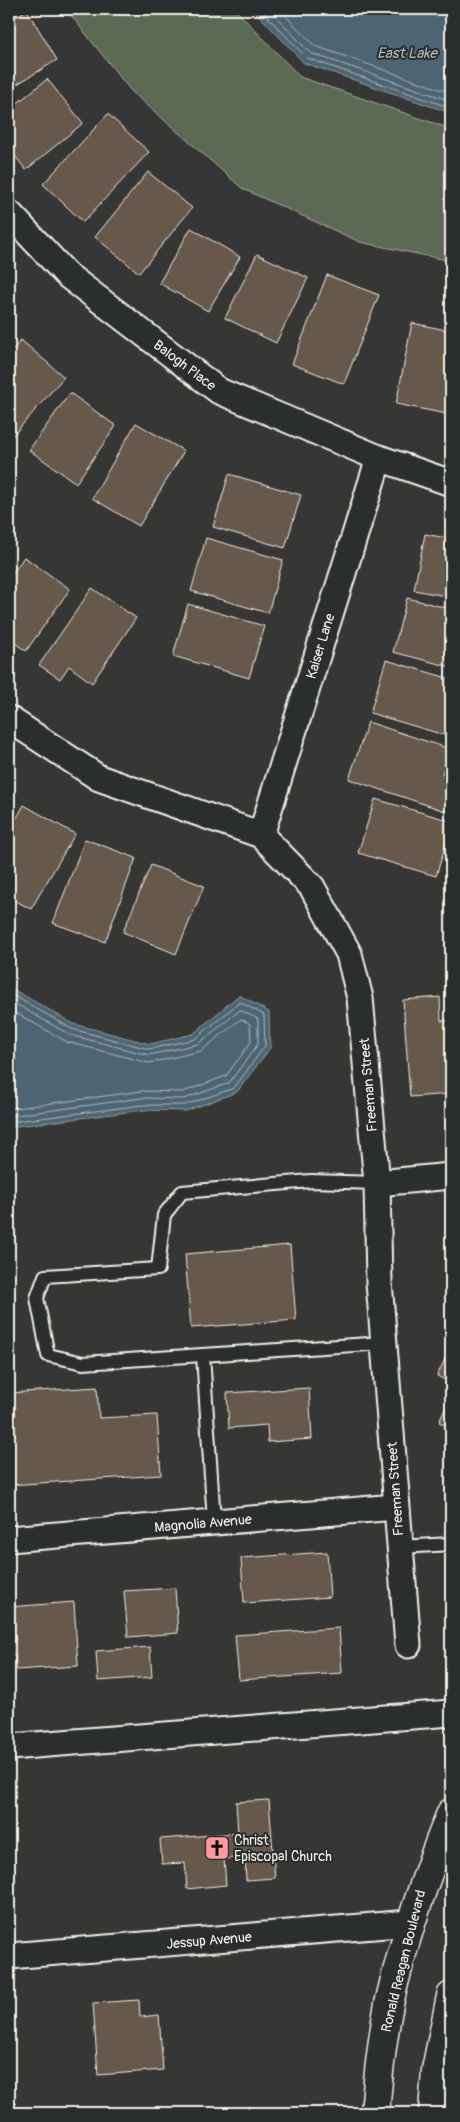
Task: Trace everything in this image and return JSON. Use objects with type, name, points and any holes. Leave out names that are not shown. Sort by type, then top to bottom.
[{"type":"main road","name":"Ronald Reagan Boulevard","points":[[375,2113],[380,2060],[389,2004],[410,1923],[451,1813]]},
{"type":"main road","points":[[432,2113],[436,2070],[451,1996]]},
{"type":"street","name":"Balogh Place","points":[[9,213],[67,275],[219,392],[379,458],[451,483]]},
{"type":"street","name":"Kaiser Lane","points":[[261,835],[379,458]]},
{"type":"street","name":"Freeman Street","points":[[9,719],[99,778],[261,835],[312,887],[348,954],[360,998],[377,1183],[379,1282],[408,1645]]},
{"type":"street","points":[[377,1183],[451,1176]]},
{"type":"street","name":"Magnolia Avenue","points":[[9,1539],[396,1508]]},
{"type":"street","points":[[9,1747],[451,1713]]},
{"type":"street","name":"Jessup Avenue","points":[[9,1956],[410,1923]]},
{"type":"lane","points":[[377,1183],[311,1181],[182,1192],[164,1215],[158,1269],[45,1276],[37,1298],[48,1354],[83,1363],[384,1343]]},
{"type":"lane","points":[[203,1355],[214,1522]]},
{"type":"lane","points":[[400,1547],[451,1544]]},
{"type":"green space","points":[[66,9],[235,9],[300,77],[451,129],[451,261],[360,242],[243,189],[131,91]]},
{"type":"water","name":"East Lake","points":[[253,9],[451,9],[451,113],[304,63]]},
{"type":"water","points":[[9,987],[74,1024],[150,1044],[193,1034],[239,995],[269,1012],[270,1048],[237,1092],[186,1111],[144,1110],[9,1127]]},
{"type":"building","points":[[27,10],[57,60],[9,89],[9,21]]},
{"type":"building","points":[[47,79],[83,123],[26,170],[9,148],[9,110]]},
{"type":"building","points":[[108,114],[149,152],[83,222],[43,184]]},
{"type":"building","points":[[148,172],[192,208],[139,273],[95,237]]},
{"type":"building","points":[[191,228],[240,257],[208,311],[159,283]]},
{"type":"building","points":[[257,254],[308,278],[276,343],[225,318]]},
{"type":"building","points":[[327,275],[379,295],[344,384],[292,364]]},
{"type":"building","points":[[412,323],[451,331],[451,392],[447,414],[396,404]]},
{"type":"building","points":[[21,340],[64,377],[9,440],[9,354]]},
{"type":"building","points":[[70,393],[116,426],[76,483],[29,450]]},
{"type":"building","points":[[136,423],[184,451],[139,526],[92,498]]},
{"type":"building","points":[[229,474],[301,495],[285,548],[213,527]]},
{"type":"building","points":[[425,534],[451,539],[451,597],[414,590]]},
{"type":"building","points":[[206,538],[283,560],[268,613],[191,591]]},
{"type":"building","points":[[24,557],[70,589],[26,651],[9,639],[9,578]]},
{"type":"building","points":[[92,588],[136,618],[92,683],[69,666],[60,679],[39,665]]},
{"type":"building","points":[[407,598],[451,609],[451,667],[393,652]]},
{"type":"building","points":[[188,604],[264,626],[249,678],[173,656]]},
{"type":"building","points":[[386,660],[451,679],[451,737],[370,713]]},
{"type":"building","points":[[368,722],[450,749],[442,774],[451,777],[451,813],[349,779]]},
{"type":"building","points":[[375,799],[451,821],[451,827],[436,876],[358,853]]},
{"type":"building","points":[[24,805],[75,834],[31,909],[12,899],[9,905],[9,832]]},
{"type":"building","points":[[85,839],[136,858],[105,942],[53,923]]},
{"type":"building","points":[[151,865],[204,886],[176,954],[123,932]]},
{"type":"building","points":[[440,997],[441,1021],[451,1020],[451,1094],[410,1097],[403,1000]]},
{"type":"building","points":[[290,1245],[296,1320],[191,1328],[185,1254]]},
{"type":"building","points":[[451,1346],[451,1383],[437,1376]]},
{"type":"building","points":[[97,1387],[99,1418],[157,1415],[161,1475],[9,1485],[9,1393]]},
{"type":"building","points":[[309,1388],[312,1439],[268,1442],[267,1425],[229,1428],[227,1393]]},
{"type":"building","points":[[451,1396],[451,1428],[439,1422]]},
{"type":"building","points":[[327,1552],[330,1597],[244,1603],[241,1558]]},
{"type":"building","points":[[175,1588],[178,1633],[128,1637],[124,1591]]},
{"type":"building","points":[[74,1602],[78,1666],[16,1670],[15,1655],[9,1655],[9,1607]]},
{"type":"building","points":[[339,1628],[342,1673],[239,1680],[235,1635]]},
{"type":"building","points":[[150,1647],[152,1677],[98,1681],[96,1651]]},
{"type":"building","name":"Christ Episcopal Church","points":[[269,1800],[275,1878],[246,1880],[245,1857],[224,1859],[226,1885],[187,1889],[185,1863],[162,1864],[160,1839],[238,1833],[236,1802]]},
{"type":"building","points":[[139,2000],[140,2017],[159,2015],[163,2070],[98,2075],[93,2003]]},
{"type":"place","name":"Christ Episcopal Church","points":[[217,1848]]}]
